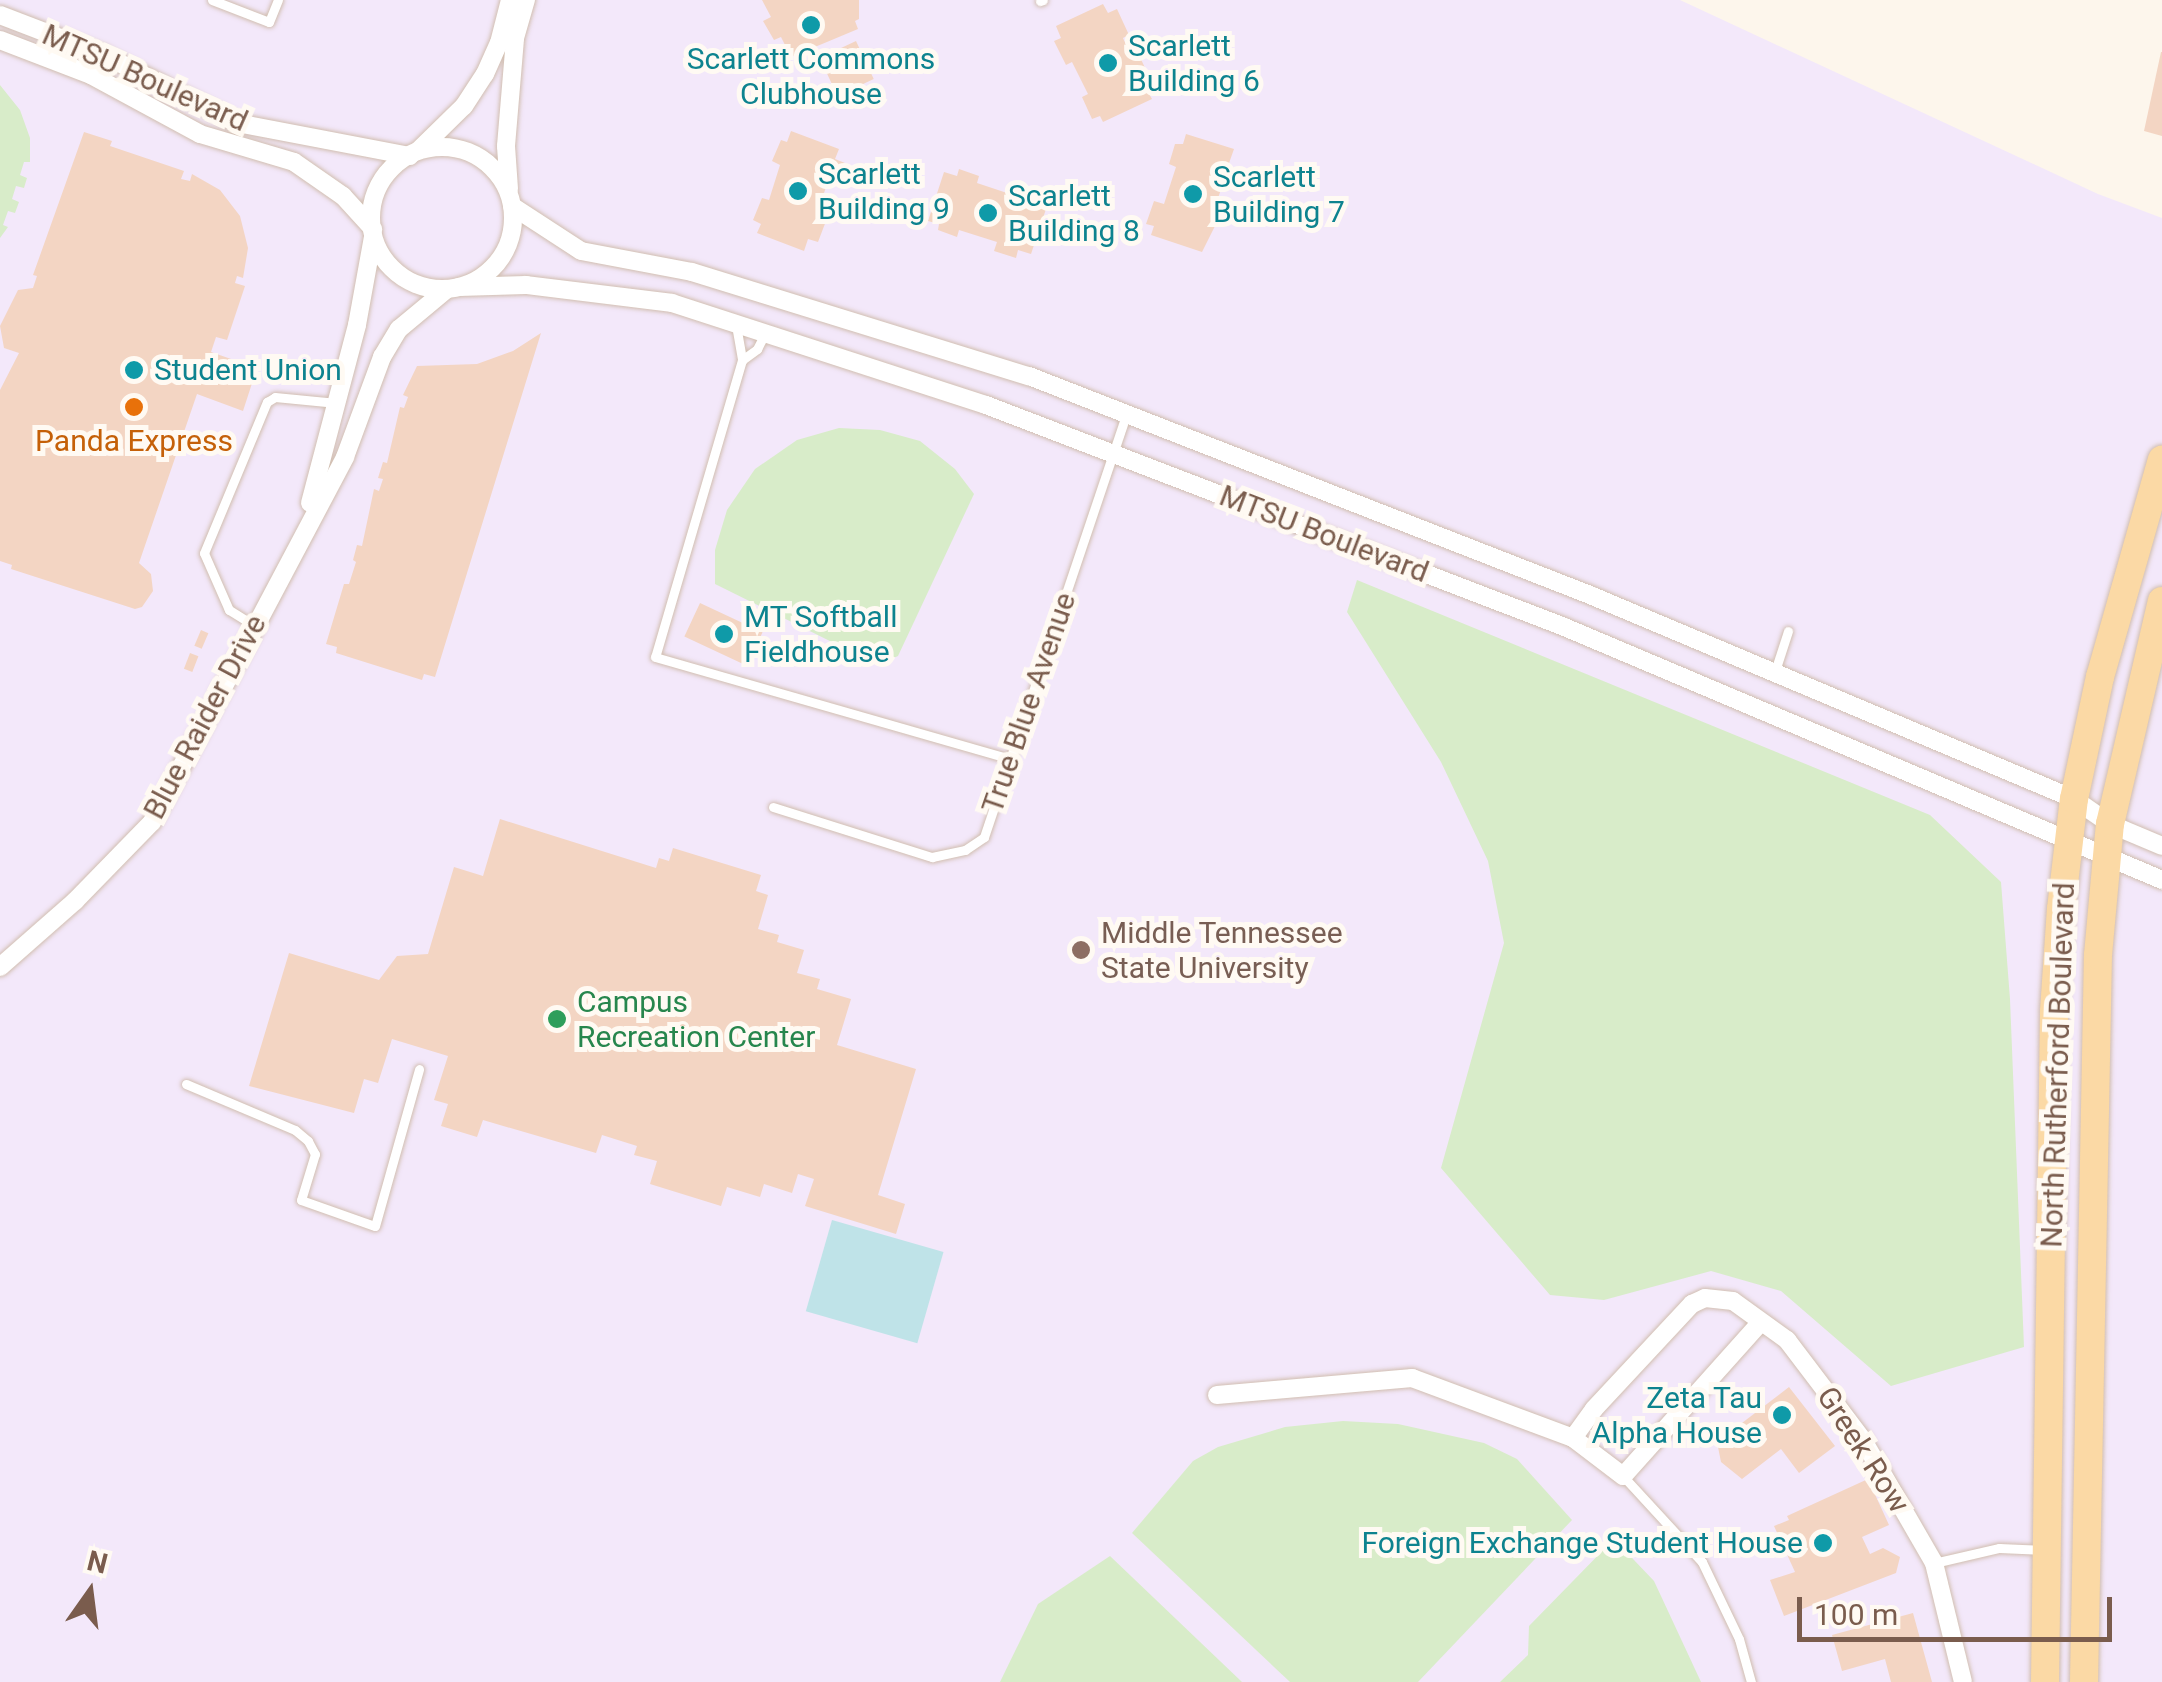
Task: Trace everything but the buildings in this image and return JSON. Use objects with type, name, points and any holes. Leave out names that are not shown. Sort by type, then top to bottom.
[{"type":"main road","name":"North Rutherford Boulevard","points":[[2046,1682],[2054,1011],[2068,842],[2100,677],[2162,460]]},
{"type":"main road","name":"North Rutherford Boulevard","points":[[2084,1682],[2093,1092],[2107,858],[2110,824],[2162,600]]},
{"type":"street","points":[[510,0],[500,44],[464,106],[385,176],[375,194],[373,233],[382,256],[408,280],[453,288],[481,278],[499,262],[510,241],[506,146],[514,38],[526,0]]},
{"type":"street","name":"MTSU Boulevard","points":[[0,15],[104,56],[237,123],[414,153]]},
{"type":"street","name":"MTSU Boulevard","points":[[0,40],[91,75],[200,134],[294,162],[342,196],[373,233]]},
{"type":"street","points":[[414,153],[441,147],[473,154],[499,175],[511,200]]},
{"type":"street","name":"MTSU Boulevard","points":[[511,200],[582,251],[692,272],[806,304],[1029,376],[1590,595],[2074,798],[2110,824],[2162,846]]},
{"type":"street","name":"Blue Raider Drive","points":[[302,533],[338,403],[373,233]]},
{"type":"street","name":"MTSU Boulevard","points":[[453,288],[526,285],[597,290],[672,303],[766,330],[1113,454],[1562,626],[2162,880]]},
{"type":"street","name":"Blue Raider Drive","points":[[0,967],[75,901],[152,822],[344,456],[394,338],[422,307],[453,288]]},
{"type":"street","points":[[1217,1395],[1412,1378],[1573,1438],[1623,1476],[1760,1323],[1720,1298],[1692,1304],[1573,1438]]},
{"type":"street","name":"Greek Row","points":[[1760,1323],[1788,1340],[1863,1440],[1934,1562],[1963,1682]]},
{"type":"lane","points":[[212,0],[270,22],[278,0]]},
{"type":"lane","points":[[737,322],[735,336],[742,360],[655,657],[1011,759]]},
{"type":"lane","points":[[742,360],[756,350],[766,330]]},
{"type":"lane","points":[[255,626],[229,610],[204,553],[267,402],[274,397],[338,403]]},
{"type":"lane","name":"True Blue Avenue","points":[[773,807],[932,858],[965,850],[984,837],[1126,415]]},
{"type":"lane","points":[[1774,674],[1788,631]]},
{"type":"lane","points":[[186,1084],[294,1130],[308,1141],[315,1154],[300,1200],[374,1226],[419,1069]]},
{"type":"lane","points":[[1623,1476],[1702,1562],[1740,1639],[1751,1682]]},
{"type":"lane","points":[[1934,1562],[1999,1548],[2047,1550]]},
{"type":"shaded area","name":"Middle Tennessee State University","points":[[0,0],[1680,0],[2098,194],[2162,218],[2162,1682],[0,1682]]},
{"type":"green space","points":[[0,85],[20,110],[30,138],[30,162],[24,162],[20,175],[27,178],[24,188],[16,186],[12,199],[19,202],[15,213],[8,211],[3,225],[8,227],[0,238]]},
{"type":"green space","points":[[839,428],[880,430],[920,441],[955,469],[974,494],[898,656],[878,665],[715,584],[715,550],[727,510],[755,469],[797,440]]},
{"type":"green space","points":[[1357,580],[1930,815],[2001,882],[2010,999],[2024,1347],[1891,1386],[1781,1291],[1711,1271],[1604,1300],[1550,1295],[1441,1168],[1504,943],[1488,861],[1441,762],[1347,612]]},
{"type":"green space","points":[[1343,1421],[1398,1424],[1484,1443],[1517,1459],[1572,1520],[1418,1682],[1290,1682],[1132,1533],[1193,1461],[1218,1447],[1285,1427]]},
{"type":"green space","points":[[1614,1539],[1654,1581],[1701,1682],[1500,1682],[1528,1655],[1529,1626]]},
{"type":"green space","points":[[1110,1556],[1242,1682],[1000,1682],[1038,1604]]},
{"type":"water","points":[[832,1220],[944,1252],[917,1343],[806,1311]]},
{"type":"place","name":"Scarlett Commons Clubhouse","points":[[811,25]]},
{"type":"place","name":"Scarlett Building 6","points":[[1108,63]]},
{"type":"place","name":"Scarlett Building 9","points":[[798,191]]},
{"type":"place","name":"Scarlett Building 7","points":[[1193,194]]},
{"type":"place","name":"Scarlett Building 8","points":[[988,213]]},
{"type":"place","name":"Student Union","points":[[134,370]]},
{"type":"place","name":"Panda Express","points":[[134,407]]},
{"type":"place","name":"MT Softball Fieldhouse","points":[[724,634]]},
{"type":"place","name":"Middle Tennessee State University","points":[[1081,950]]},
{"type":"place","name":"Campus Recreation Center","points":[[557,1019]]},
{"type":"place","name":"Zeta Tau Alpha House","points":[[1782,1415]]},
{"type":"place","name":"Foreign Exchange Student House","points":[[1823,1543]]}]
